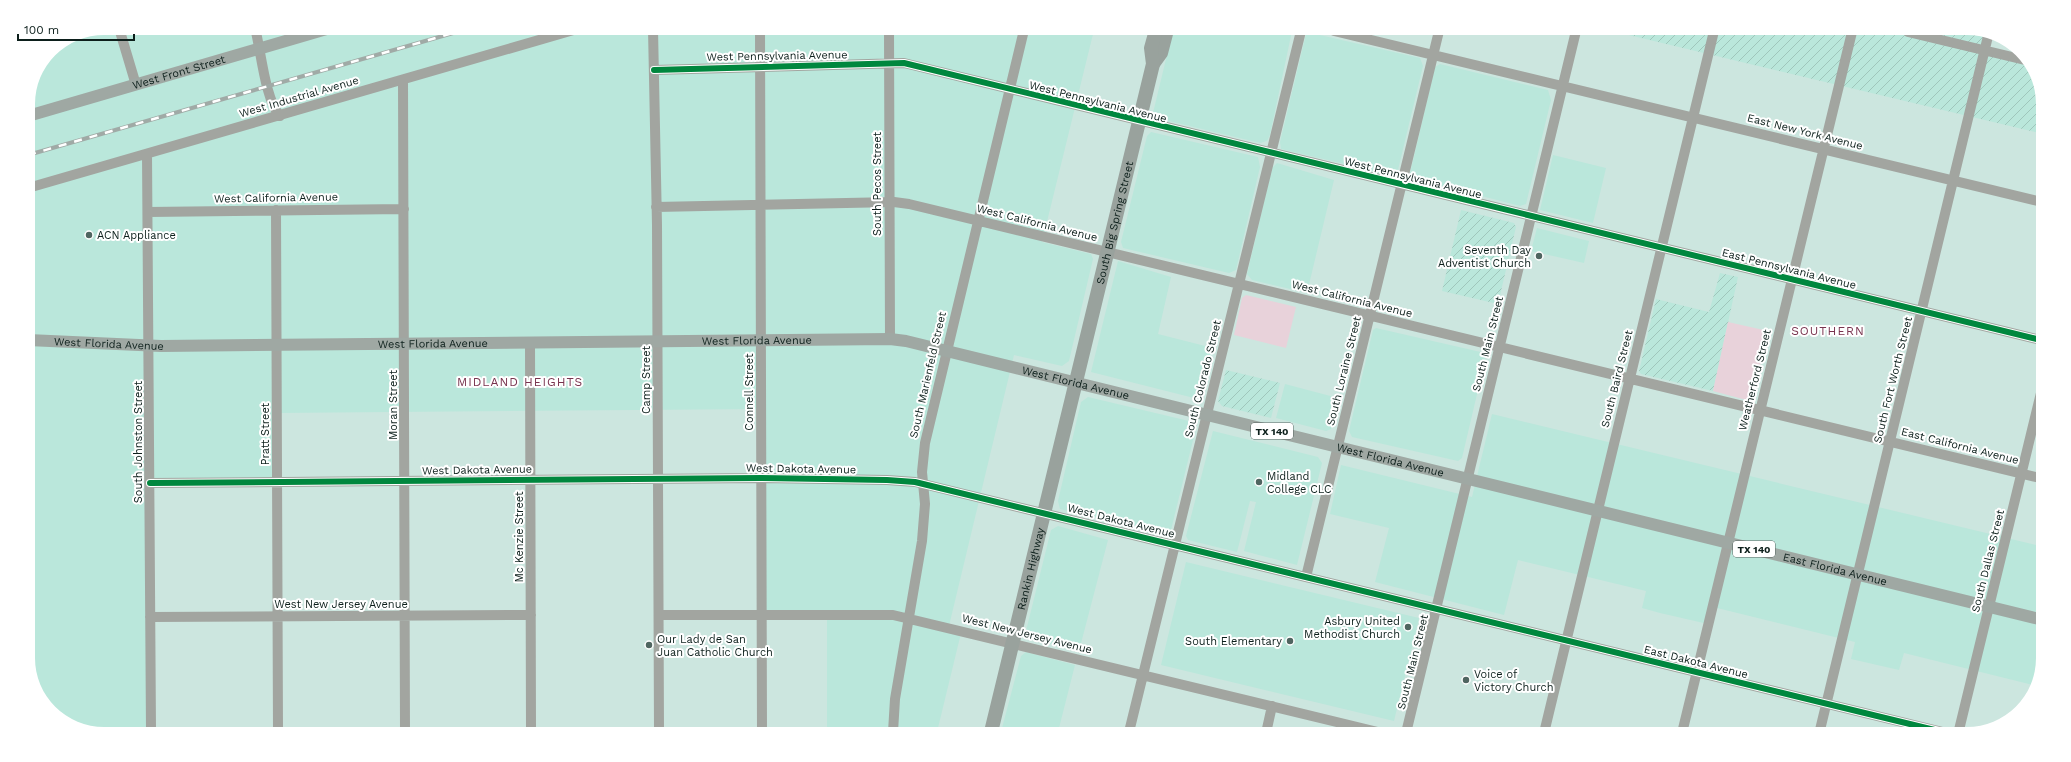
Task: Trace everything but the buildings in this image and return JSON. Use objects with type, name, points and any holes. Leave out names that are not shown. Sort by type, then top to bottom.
[{"type":"highway","name":"South Big Spring Street","points":[[1076,382],[1153,64],[1151,48],[1155,35]]},
{"type":"highway","name":"South Big Spring Street","points":[[1153,64],[1161,53],[1166,35]]},
{"type":"highway","name":"Rankin Highway","points":[[993,727],[1076,382]]},
{"type":"main road","name":"West Front Street","points":[[35,114],[306,35]]},
{"type":"main road","name":"West Florida Avenue","points":[[35,340],[150,346],[890,339],[945,350],[1468,478]]},
{"type":"main road","name":"East Florida Avenue","points":[[1468,478],[2036,618]]},
{"type":"street","points":[[121,35],[136,85]]},
{"type":"street","points":[[257,35],[260,48],[260,61],[274,109],[280,116]]},
{"type":"street","name":"West Industrial Avenue","points":[[35,186],[557,35]]},
{"type":"street","name":"Camp Street","points":[[653,35],[658,342],[659,727]]},
{"type":"street","name":"Connell Street","points":[[760,35],[762,727]]},
{"type":"street","name":"South Pecos Street","points":[[889,35],[890,339]]},
{"type":"street","name":"South Marienfeld Street","points":[[893,727],[895,699],[910,618],[923,529],[925,504],[922,472],[923,451],[945,350],[1023,35]]},
{"type":"street","name":"South Colorado Street","points":[[1130,727],[1300,35]]},
{"type":"street","name":"East New York Avenue","points":[[1350,35],[2036,201]]},
{"type":"street","name":"South Loraine Street","points":[[1306,577],[1438,35]]},
{"type":"street","name":"South Main Street","points":[[1408,727],[1575,35]]},
{"type":"street","name":"South Baird Street","points":[[1545,727],[1713,35]]},
{"type":"street","name":"Weatherford Street","points":[[1683,727],[1851,35]]},
{"type":"street","points":[[1920,35],[2019,59]]},
{"type":"street","name":"South Fort Worth Street","points":[[1821,727],[1987,38]]},
{"type":"street","name":"West Pennsylvania Avenue","points":[[654,70],[904,63],[1139,122],[1531,217]]},
{"type":"street","name":"Moran Street","points":[[403,80],[405,727]]},
{"type":"street","name":"South Johnston Street","points":[[147,154],[150,346],[151,727]]},
{"type":"street","name":"West California Avenue","points":[[656,207],[889,202],[909,204],[1500,347]]},
{"type":"street","name":"West California Avenue","points":[[148,212],[404,209]]},
{"type":"street","name":"Pratt Street","points":[[276,210],[278,727]]},
{"type":"street","name":"East Pennsylvania Avenue","points":[[1531,217],[2036,339]]},
{"type":"street","name":"Mc Kenzie Street","points":[[530,343],[532,727]]},
{"type":"street","name":"East California Avenue","points":[[1500,347],[2036,477]]},
{"type":"street","name":"South Dallas Street","points":[[1960,727],[2036,413]]},
{"type":"street","name":"West Dakota Avenue","points":[[150,483],[761,478],[887,480],[923,484],[1437,609]]},
{"type":"street","name":"East Dakota Avenue","points":[[1437,609],[1922,727]]},
{"type":"street","name":"West New Jersey Avenue","points":[[659,615],[893,614],[1358,727]]},
{"type":"street","name":"West New Jersey Avenue","points":[[150,617],[532,616]]},
{"type":"street","points":[[1267,727],[1272,706]]},
{"type":"shaded area","points":[[104,35],[1093,35],[1042,242],[1091,254],[1093,259],[1069,361],[1062,366],[1014,355],[949,626],[962,629],[938,727],[827,727],[827,618],[763,617],[764,409],[276,413],[277,484],[149,485],[151,727],[91,726],[74,720],[59,710],[49,700],[40,684],[35,662],[35,104],[36,91],[40,78],[47,66],[55,55],[78,40],[91,36]]},
{"type":"shaded area","points":[[1172,35],[1291,35],[1270,135],[1267,141],[1260,143],[1152,117]]},
{"type":"shaded area","points":[[1306,35],[1320,35],[1420,58],[1423,66],[1397,174],[1391,175],[1281,149],[1280,142]]},
{"type":"shaded area","points":[[1629,35],[1980,36],[1987,38],[1985,51],[2019,59],[2027,70],[2034,86],[2036,100],[2036,132]]},
{"type":"shaded area","points":[[1440,64],[1548,90],[1551,100],[1526,204],[1520,206],[1412,178],[1410,173],[1435,67]]},
{"type":"shaded area","points":[[1151,132],[1258,157],[1260,167],[1236,270],[1229,273],[1123,248],[1121,242],[1147,136]]},
{"type":"shaded area","points":[[1553,155],[1606,168],[1593,223],[1540,210]]},
{"type":"shaded area","points":[[1277,163],[1334,180],[1307,293],[1252,280],[1247,274],[1272,168]]},
{"type":"shaded area","points":[[1461,210],[1514,223],[1516,227],[1498,304],[1442,291]]},
{"type":"shaded area","points":[[1537,228],[1589,241],[1584,263],[1531,251]]},
{"type":"shaded area","points":[[1118,261],[1171,277],[1158,334],[1213,348],[1202,395],[1194,398],[1091,372]]},
{"type":"shaded area","points":[[1720,273],[1738,277],[1713,391],[1641,374],[1639,371],[1656,299],[1709,312]]},
{"type":"shaded area","points":[[1246,295],[1296,307],[1286,348],[1234,335],[1242,298]]},
{"type":"shaded area","points":[[1728,322],[1768,331],[1753,398],[1750,401],[1713,391]]},
{"type":"shaded area","points":[[1376,328],[1485,353],[1486,356],[1462,458],[1458,461],[1352,437],[1349,431],[1373,330]]},
{"type":"shaded area","points":[[1226,370],[1280,383],[1271,418],[1222,406],[1218,401]]},
{"type":"shaded area","points":[[1285,384],[1338,398],[1331,429],[1326,431],[1276,418]]},
{"type":"shaded area","points":[[1088,397],[1189,421],[1195,432],[1171,530],[1164,534],[1060,509],[1058,501],[1081,402]]},
{"type":"shaded area","points":[[1492,414],[2036,545],[2036,658],[2032,680],[2030,685],[1904,653],[1899,670],[1851,659],[1855,642],[1713,607],[1708,624],[1660,613],[1642,608],[1646,591],[1518,560],[1504,615],[1375,582],[1389,528],[1330,514],[1341,465],[1472,497]]},
{"type":"shaded area","name":"Midland College CLC","points":[[1213,431],[1318,457],[1322,463],[1297,565],[1244,551],[1256,502],[1250,501],[1237,552],[1188,540],[1186,536]]},
{"type":"shaded area","points":[[1058,526],[1108,540],[1079,651],[1027,638],[1025,635],[1051,530]]},
{"type":"shaded area","name":"South Elementary","points":[[1186,562],[1419,618],[1394,721],[1161,665]]},
{"type":"shaded area","points":[[1026,652],[1075,665],[1059,727],[1002,727],[1021,656]]},
{"type":"railway","points":[[35,153],[446,35]]},
{"type":"cycle path","points":[[654,70],[904,63],[2036,339]]},
{"type":"cycle path","points":[[150,483],[761,478],[887,480],[915,482],[1922,727]]},
{"type":"place","name":"ACN Appliance","points":[[89,235]]},
{"type":"place","name":"Seventh Day Adventist Church","points":[[1539,256]]},
{"type":"place","name":"Midland College CLC","points":[[1259,482]]},
{"type":"place","name":"Asbury United Methodist Church","points":[[1408,627]]},
{"type":"place","name":"South Elementary","points":[[1290,641]]},
{"type":"place","name":"Our Lady de San Juan Catholic Church","points":[[649,645]]},
{"type":"place","name":"Voice of Victory Church","points":[[1466,680]]},
{"type":"district","name":"SOUTHERN","points":[[1828,331]]},
{"type":"district","name":"MIDLAND HEIGHTS","points":[[520,382]]}]
